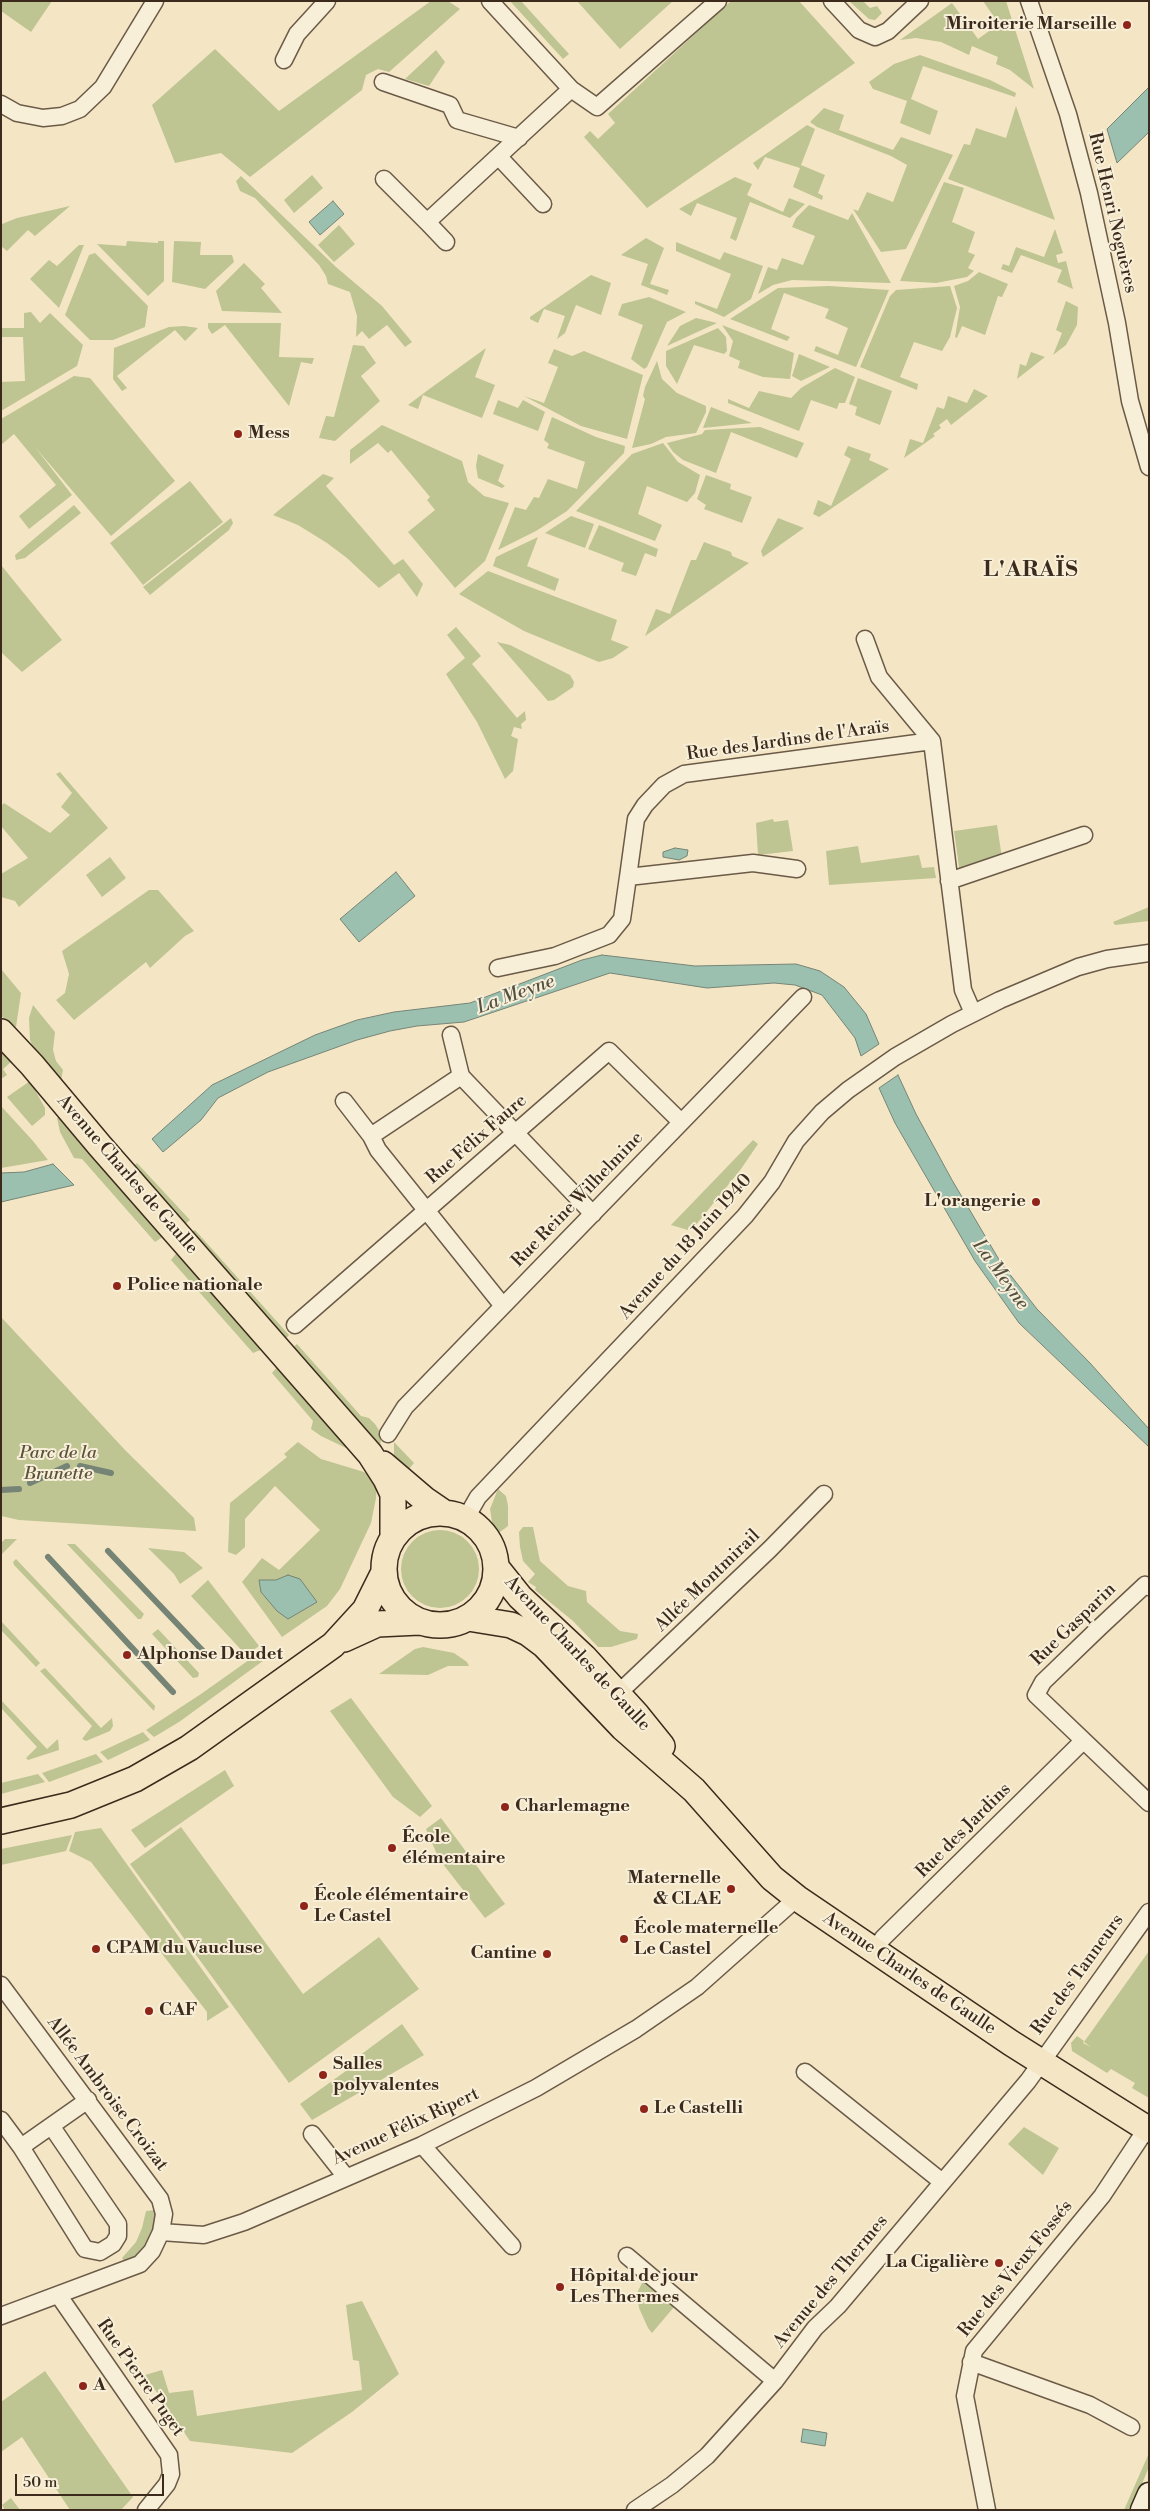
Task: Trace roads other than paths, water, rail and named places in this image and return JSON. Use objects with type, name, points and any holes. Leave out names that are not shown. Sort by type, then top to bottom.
[{"type":"main road","name":"Avenue Charles de Gaulle","points":[[1,1032],[32,1065],[100,1146],[370,1454],[386,1478],[392,1494],[394,1536]]},
{"type":"main road","name":"Avenue Charles de Gaulle","points":[[370,1454],[424,1500],[454,1515]]},
{"type":"main road","points":[[429,1513],[454,1515],[478,1528],[488,1540],[496,1566],[495,1579],[486,1601],[468,1618],[450,1626],[434,1626],[419,1622],[404,1613],[394,1602],[387,1589],[383,1574],[384,1560],[394,1536],[403,1525],[416,1517],[429,1513]]},
{"type":"main road","name":"Avenue Charles de Gaulle","points":[[496,1566],[520,1598],[584,1658],[643,1722],[694,1790],[772,1878],[797,1898],[874,1951],[1040,2062],[1148,2129]]},
{"type":"main road","points":[[1,1821],[71,1804],[135,1779],[189,1748],[227,1723],[332,1645],[365,1610],[383,1574]]},
{"type":"main road","name":"Avenue Charles de Gaulle","points":[[468,1618],[511,1626],[528,1633],[552,1652],[623,1728],[694,1790]]},
{"type":"main road","points":[[332,1645],[377,1624],[419,1622]]},
{"type":"main road","points":[[1142,2510],[1149,2494]]},
{"type":"street","points":[[1,104],[17,113],[43,118],[62,116],[80,109],[103,87],[155,1]]},
{"type":"street","points":[[284,60],[297,34],[327,1]]},
{"type":"street","points":[[490,1],[572,89],[597,107],[718,1]]},
{"type":"street","points":[[832,1],[858,30],[875,36],[888,31],[920,1]]},
{"type":"street","name":"Rue Henri Noguères","points":[[1028,1],[1068,114],[1087,184],[1110,286],[1130,401],[1149,467]]},
{"type":"street","points":[[383,82],[450,105],[458,120],[519,138]]},
{"type":"street","points":[[427,222],[572,89]]},
{"type":"street","points":[[499,157],[543,204]]},
{"type":"street","points":[[384,179],[446,242]]},
{"type":"street","name":"Rue des Jardins de l'Araïs","points":[[865,638],[879,677],[932,741]]},
{"type":"street","points":[[932,741],[964,990],[974,1013]]},
{"type":"street","name":"Rue des Jardins de l'Araïs","points":[[498,968],[555,956],[609,935],[622,919],[636,819],[645,804],[664,785],[684,774],[932,741]]},
{"type":"street","points":[[950,881],[1084,835]]},
{"type":"street","points":[[628,877],[753,863],[796,869]]},
{"type":"street","name":"Avenue du 18 Juin 1940","points":[[454,1515],[478,1497],[745,1216],[772,1182],[796,1141],[822,1112],[868,1074],[974,1013],[1078,967],[1107,959],[1149,953]]},
{"type":"street","name":"Rue Reine Wilhelmine","points":[[388,1434],[405,1407],[803,997]]},
{"type":"street","points":[[451,1035],[461,1076],[593,1214]]},
{"type":"street","name":"Rue Félix Faure","points":[[295,1325],[609,1051],[681,1122]]},
{"type":"street","points":[[371,1136],[461,1076]]},
{"type":"street","points":[[344,1101],[371,1136],[378,1150],[425,1211],[503,1306]]},
{"type":"street","name":"Allée Montmirail","points":[[616,1693],[638,1675],[764,1556],[824,1494]]},
{"type":"street","name":"Rue Gasparin","points":[[1149,1587],[1145,1585],[1099,1628],[1043,1682],[1036,1695],[1149,1803]]},
{"type":"street","points":[[552,1652],[604,1694],[616,1693]]},
{"type":"street","name":"Rue des Jardins","points":[[874,1951],[883,1938],[1083,1741]]},
{"type":"street","name":"Avenue Félix Ripert","points":[[161,2232],[204,2236],[244,2222],[422,2145],[536,2088],[636,2029],[697,1987],[797,1898]]},
{"type":"street","name":"Rue des Tanneurs","points":[[1040,2062],[1149,1912]]},
{"type":"street","name":"Allée Ambroise Croizat","points":[[1,1986],[88,2100],[160,2199],[164,2214],[161,2232]]},
{"type":"street","name":"Avenue des Thermes","points":[[635,2510],[672,2485],[707,2456],[775,2381],[815,2328],[838,2306],[941,2181],[1028,2081],[1040,2062]]},
{"type":"street","points":[[805,2072],[941,2181]]},
{"type":"street","points":[[21,2147],[88,2100]]},
{"type":"street","points":[[1,2120],[21,2147],[86,2250],[100,2252],[113,2244],[118,2236],[118,2224],[52,2127]]},
{"type":"street","name":"Rue des Vieux Fossés","points":[[987,2510],[965,2396],[971,2362],[978,2346],[1102,2196],[1148,2129]]},
{"type":"street","points":[[312,2134],[346,2177]]},
{"type":"street","points":[[422,2145],[512,2246]]},
{"type":"street","points":[[1,2316],[59,2296],[140,2264],[152,2251],[161,2232]]},
{"type":"street","points":[[627,2256],[775,2381]]},
{"type":"street","name":"Rue Pierre Puget","points":[[59,2296],[170,2455],[171,2474],[167,2484],[151,2504]]},
{"type":"street","points":[[971,2362],[1090,2406],[1131,2427]]},
{"type":"water","points":[[1149,87],[1149,132],[1117,163],[1107,129]]},
{"type":"water","points":[[333,201],[344,214],[320,235],[309,222]]},
{"type":"water","points":[[675,848],[688,850],[687,856],[679,860],[663,857],[663,852]]},
{"type":"water","points":[[396,872],[415,896],[359,942],[340,919]]},
{"type":"water","name":"La Meyne","points":[[602,955],[695,966],[796,964],[820,971],[844,987],[866,1014],[879,1044],[861,1056],[855,1038],[822,995],[795,985],[774,983],[707,988],[610,973],[464,1022],[417,1026],[390,1031],[357,1040],[268,1072],[218,1098],[201,1120],[163,1152],[152,1139],[212,1085],[315,1035],[357,1020],[394,1012],[470,1003],[582,960]]},
{"type":"water","name":"La Meyne","points":[[898,1075],[916,1114],[952,1180],[1001,1263],[1037,1309],[1090,1363],[1149,1429],[1149,1447],[1019,1323],[975,1261],[895,1123],[879,1088]]},
{"type":"water","points":[[53,1164],[74,1185],[1,1202],[1,1173],[24,1172]]},
{"type":"water","points":[[288,1575],[300,1579],[317,1602],[288,1619],[277,1611],[261,1592],[259,1580],[276,1580]]},
{"type":"water","points":[[803,2429],[827,2433],[825,2446],[801,2442]]},
{"type":"waterway","points":[[30,1483],[67,1466]]},
{"type":"waterway","points":[[80,1466],[111,1473]]},
{"type":"waterway","points":[[1,1490],[19,1489]]},
{"type":"waterway","points":[[108,1551],[203,1651]]},
{"type":"waterway","points":[[48,1557],[173,1692]]},
{"type":"place","name":"Miroiterie Marseille","points":[[1127,25]]},
{"type":"place","name":"Mess","points":[[238,434]]},
{"type":"place","name":"L'orangerie","points":[[1036,1202]]},
{"type":"place","name":"Police nationale","points":[[117,1286]]},
{"type":"place","name":"Alphonse Daudet","points":[[127,1655]]},
{"type":"place","name":"Charlemagne","points":[[505,1807]]},
{"type":"place","name":"École élémentaire","points":[[392,1848]]},
{"type":"place","name":"Maternelle & CLAE","points":[[731,1889]]},
{"type":"place","name":"École élémentaire Le Castel","points":[[304,1906]]},
{"type":"place","name":"École maternelle Le Castel","points":[[624,1939]]},
{"type":"place","name":"CPAM du Vaucluse","points":[[96,1949]]},
{"type":"place","name":"Cantine","points":[[547,1954]]},
{"type":"place","name":"CAF","points":[[149,2011]]},
{"type":"place","name":"Salles polyvalentes","points":[[323,2075]]},
{"type":"place","name":"Le Castelli","points":[[644,2109]]},
{"type":"place","name":"La Cigalière","points":[[999,2263]]},
{"type":"place","name":"Hôpital de jour Les Thermes","points":[[560,2287]]},
{"type":"place","name":"A","points":[[83,2386]]},
{"type":"district","name":"L'ARAÏS","points":[[1031,571]]},
{"type":"park label","name":"Parc de la Brunette","points":[[58,1464]]}]
